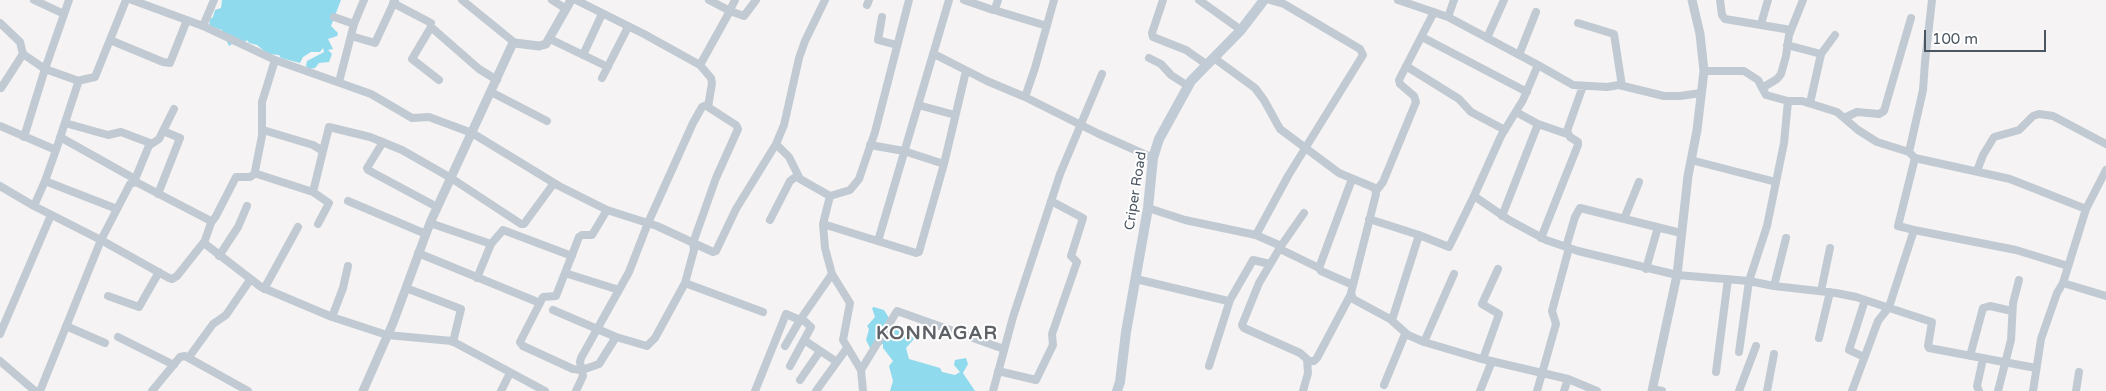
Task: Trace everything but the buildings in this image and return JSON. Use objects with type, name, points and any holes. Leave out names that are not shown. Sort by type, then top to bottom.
[{"type":"main road","name":"Criper Road","points":[[1117,391],[1148,208],[1153,158],[1160,139],[1188,86],[1241,30],[1264,0]]},
{"type":"street","points":[[34,0],[64,14]]},
{"type":"street","points":[[24,137],[69,0]]},
{"type":"street","points":[[0,23],[20,42],[23,54],[45,69],[77,81],[95,77],[126,0]]},
{"type":"street","points":[[132,0],[203,26],[275,60],[382,100],[412,118],[427,116],[472,133],[554,183],[607,210],[656,226],[711,252],[716,251],[736,209],[776,144],[784,125],[799,58],[825,0]]},
{"type":"street","points":[[203,26],[214,0]]},
{"type":"street","points":[[338,82],[354,24],[364,0]]},
{"type":"street","points":[[462,0],[515,43],[539,46],[546,44],[550,39],[571,0]]},
{"type":"street","points":[[552,0],[566,9]]},
{"type":"street","points":[[576,0],[700,65],[709,73],[712,83],[707,105]]},
{"type":"street","points":[[709,0],[744,16],[756,0]]},
{"type":"street","points":[[700,65],[735,0]]},
{"type":"street","points":[[776,144],[789,158],[797,176],[802,181],[830,196],[845,192],[855,186],[870,145],[909,0]]},
{"type":"street","points":[[878,240],[949,0]]},
{"type":"street","points":[[964,0],[1047,26]]},
{"type":"street","points":[[994,10],[998,0]]},
{"type":"street","points":[[1025,97],[1054,0]]},
{"type":"street","points":[[1163,0],[1152,33],[1153,37],[1210,61],[1255,88],[1280,129],[1339,173],[1372,186],[1376,191]]},
{"type":"street","points":[[1199,0],[1241,30]]},
{"type":"street","points":[[1256,235],[1279,191],[1362,59],[1362,51],[1284,4],[1270,0]]},
{"type":"street","points":[[1398,0],[1448,17],[1573,85],[1622,86],[1664,96],[1680,96],[1701,92]]},
{"type":"street","points":[[1448,17],[1454,0]]},
{"type":"street","points":[[1487,38],[1504,0]]},
{"type":"street","points":[[1656,390],[1677,275],[1704,71],[1700,34],[1692,0]]},
{"type":"street","points":[[1720,0],[1722,16],[1725,19],[1790,30]]},
{"type":"street","points":[[1761,24],[1768,0]]},
{"type":"street","points":[[1762,88],[1777,79],[1781,74],[1790,30],[1796,20],[1803,0]]},
{"type":"street","points":[[1932,0],[1924,62],[1923,90],[1898,226],[2016,250],[2068,266]]},
{"type":"street","points":[[351,36],[375,43],[394,1],[431,23]]},
{"type":"street","points":[[1304,213],[1270,264],[1250,301],[1242,327],[1300,353],[1308,361],[1314,361],[1351,294],[1376,191],[1383,182],[1416,102],[1414,96],[1399,83],[1434,12]]},
{"type":"street","points":[[1519,55],[1536,12]]},
{"type":"street","points":[[583,55],[602,14]]},
{"type":"street","points":[[334,17],[354,24]]},
{"type":"street","points":[[882,17],[878,40],[897,45]]},
{"type":"street","points":[[1844,118],[1857,112],[1879,114],[1884,111],[1911,18]]},
{"type":"street","points":[[110,40],[163,62],[170,63],[187,20]]},
{"type":"street","points":[[1578,23],[1614,34],[1622,86]]},
{"type":"street","points":[[439,80],[412,60],[432,26],[476,66],[497,80]]},
{"type":"street","points":[[602,78],[628,26]]},
{"type":"street","points":[[1810,103],[1821,54],[1835,35]]},
{"type":"street","points":[[1422,37],[1527,92]]},
{"type":"street","points":[[550,39],[608,67]]},
{"type":"street","points":[[363,391],[406,288],[430,223],[512,45],[515,43]]},
{"type":"street","points":[[1787,46],[1821,54]]},
{"type":"street","points":[[0,88],[23,54]]},
{"type":"street","points":[[934,54],[966,71],[1153,158]]},
{"type":"street","points":[[1149,58],[1161,64],[1171,75],[1188,86]]},
{"type":"street","points":[[256,173],[263,130],[262,102],[275,60]]},
{"type":"street","points":[[1369,219],[1419,235],[1447,247],[1450,246],[1505,130],[1527,92],[1538,65]]},
{"type":"street","points":[[1406,66],[1459,99],[1470,112],[1505,130]]},
{"type":"street","points":[[823,224],[916,253],[919,252],[944,164],[966,71]]},
{"type":"street","points":[[1704,71],[1744,71],[1758,80],[1766,95],[1788,101],[1802,100],[1837,112],[1858,130],[1877,142],[1912,155],[2010,180],[2086,208]]},
{"type":"street","points":[[993,391],[1029,264],[1068,152],[1102,74]]},
{"type":"street","points":[[34,206],[46,181],[77,81]]},
{"type":"street","points":[[1567,134],[1568,126],[1583,86]]},
{"type":"street","points":[[491,92],[547,121]]},
{"type":"street","points":[[1740,352],[1749,281],[1767,226],[1784,143],[1788,101]]},
{"type":"street","points":[[576,391],[583,376],[580,360],[629,272],[648,223],[693,123],[702,107],[707,105]]},
{"type":"street","points":[[553,310],[616,337],[650,345],[686,283],[694,243],[719,168],[738,129],[736,125],[707,105]]},
{"type":"street","points":[[918,106],[955,115]]},
{"type":"street","points":[[65,123],[108,135],[119,132],[150,144],[157,142],[174,109]]},
{"type":"street","points":[[1516,112],[1538,124],[1567,134],[1578,142],[1541,238]]},
{"type":"street","points":[[1977,171],[1983,155],[1994,136],[2019,130],[2033,116],[2039,114],[2054,116],[2106,144]]},
{"type":"street","points":[[1502,216],[1538,124]]},
{"type":"street","points":[[0,126],[56,150]]},
{"type":"street","points":[[312,192],[328,128],[330,127],[383,142],[402,150],[451,178],[521,224],[554,183]]},
{"type":"street","points":[[263,130],[313,145],[323,151]]},
{"type":"street","points":[[158,194],[180,137],[163,131]]},
{"type":"street","points":[[60,137],[158,194],[209,220],[211,223]]},
{"type":"street","points":[[383,142],[367,168],[368,170],[437,207]]},
{"type":"street","points":[[40,391],[101,240],[130,184],[135,180],[150,144]]},
{"type":"street","points":[[870,145],[904,151],[944,164]]},
{"type":"street","points":[[1691,160],[1776,182]]},
{"type":"street","points":[[2034,391],[2041,339],[2056,293],[2063,283],[2086,208],[2106,170]]},
{"type":"street","points":[[0,187],[169,278],[175,278],[204,242],[211,223],[236,176],[249,177],[256,173],[312,192],[329,203],[318,224]]},
{"type":"street","points":[[770,220],[791,179],[797,176]]},
{"type":"street","points":[[1319,268],[1352,179]]},
{"type":"street","points":[[46,181],[116,209]]},
{"type":"street","points":[[1624,219],[1639,182]]},
{"type":"street","points":[[2097,188],[2106,190]]},
{"type":"street","points":[[830,196],[823,224],[826,248],[832,274],[850,303],[842,338],[861,370],[863,391]]},
{"type":"street","points":[[1474,196],[1502,216],[1541,238],[1567,248],[1677,275],[1749,281],[1774,286],[1830,292],[1865,300],[1932,322],[1929,348],[2036,368]]},
{"type":"street","points":[[348,201],[426,234]]},
{"type":"street","points":[[998,371],[1036,380],[1054,345],[1052,334],[1077,261],[1071,255],[1083,218],[1051,201]]},
{"type":"street","points":[[220,256],[238,227],[247,206]]},
{"type":"street","points":[[1148,208],[1185,220],[1256,235],[1319,268],[1321,271],[1353,285]]},
{"type":"street","points":[[1537,391],[1556,324],[1552,311],[1575,216],[1580,208],[1682,233]]},
{"type":"street","points":[[607,210],[592,235],[580,236],[556,297],[544,296],[520,340],[521,344],[568,367],[582,370],[600,363],[616,337]]},
{"type":"street","points":[[0,334],[51,215]]},
{"type":"street","points":[[430,223],[491,244]]},
{"type":"street","points":[[264,289],[298,227]]},
{"type":"street","points":[[1646,268],[1658,227]]},
{"type":"street","points":[[477,278],[491,244],[504,230],[572,256]]},
{"type":"street","points":[[1852,391],[1878,321],[1889,307],[1914,230]]},
{"type":"street","points":[[1392,320],[1419,235]]},
{"type":"street","points":[[1774,286],[1786,238]]},
{"type":"street","points":[[204,242],[250,280],[264,289],[332,317],[387,335],[453,342],[510,373],[526,387],[545,391]]},
{"type":"street","points":[[1821,291],[1830,248]]},
{"type":"street","points":[[418,253],[540,303]]},
{"type":"street","points":[[1209,366],[1230,300],[1253,260],[1270,264]]},
{"type":"street","points":[[332,317],[344,288],[348,266]]},
{"type":"street","points":[[1483,359],[1499,314],[1482,304],[1498,269]]},
{"type":"street","points":[[108,296],[139,307],[159,272]]},
{"type":"street","points":[[565,273],[619,290]]},
{"type":"street","points":[[785,346],[800,319],[832,274]]},
{"type":"street","points":[[1424,342],[1454,274]]},
{"type":"street","points":[[1136,279],[1230,300]]},
{"type":"street","points":[[1716,372],[1728,279]]},
{"type":"street","points":[[189,357],[213,324],[226,315],[250,280]]},
{"type":"street","points":[[1998,391],[2006,363],[2011,335],[2012,311],[2019,280]]},
{"type":"street","points":[[686,283],[763,312]]},
{"type":"street","points":[[2063,283],[2106,296]]},
{"type":"street","points":[[406,288],[461,308],[453,342]]},
{"type":"street","points":[[1819,338],[1830,292]]},
{"type":"street","points":[[1351,294],[1351,297],[1356,301],[1392,320],[1405,334],[1424,342],[1483,359],[1568,378],[1597,391]]},
{"type":"street","points":[[1864,357],[1849,350],[1865,300]]},
{"type":"street","points":[[1970,356],[1983,308],[1987,306],[2012,311]]},
{"type":"street","points":[[861,370],[897,311],[1004,349]]},
{"type":"street","points":[[755,391],[786,314],[800,319],[811,326],[790,366]]},
{"type":"street","points":[[66,326],[105,343]]},
{"type":"street","points":[[1384,385],[1405,334]]},
{"type":"street","points":[[118,337],[174,365]]},
{"type":"street","points":[[804,340],[837,362]]},
{"type":"street","points":[[1739,391],[1756,346]]},
{"type":"street","points":[[816,391],[847,348]]},
{"type":"street","points":[[800,380],[820,351]]},
{"type":"street","points":[[1767,391],[1774,354]]},
{"type":"street","points":[[152,391],[182,356],[189,357],[248,391]]},
{"type":"street","points":[[1978,391],[1977,386],[1983,359]]},
{"type":"street","points":[[0,361],[35,391]]},
{"type":"street","points":[[1303,391],[1308,373],[1308,361]]},
{"type":"street","points":[[1480,391],[1492,361]]},
{"type":"street","points":[[2076,391],[2080,372]]},
{"type":"street","points":[[502,391],[510,373]]},
{"type":"street","points":[[1564,391],[1568,378]]},
{"type":"water","points":[[222,0],[341,0],[331,26],[338,33],[337,36],[328,39],[333,49],[328,50],[332,54],[329,62],[319,63],[315,68],[309,69],[306,66],[307,61],[324,52],[323,48],[320,52],[311,52],[303,57],[300,63],[281,58],[279,55],[268,54],[247,40],[240,46],[232,44],[229,46],[222,30],[209,26],[210,19],[213,17],[215,10],[221,8]]},
{"type":"water","points":[[872,308],[884,310],[889,318],[886,333],[893,329],[911,334],[914,339],[906,348],[909,359],[940,368],[942,372],[955,375],[960,372],[954,365],[955,360],[966,358],[968,364],[963,373],[975,391],[890,391],[893,381],[889,366],[893,361],[883,348],[883,344],[870,348],[866,340],[869,329],[867,326],[875,317]]},
{"type":"district","name":"KONNAGAR","points":[[937,334]]}]
